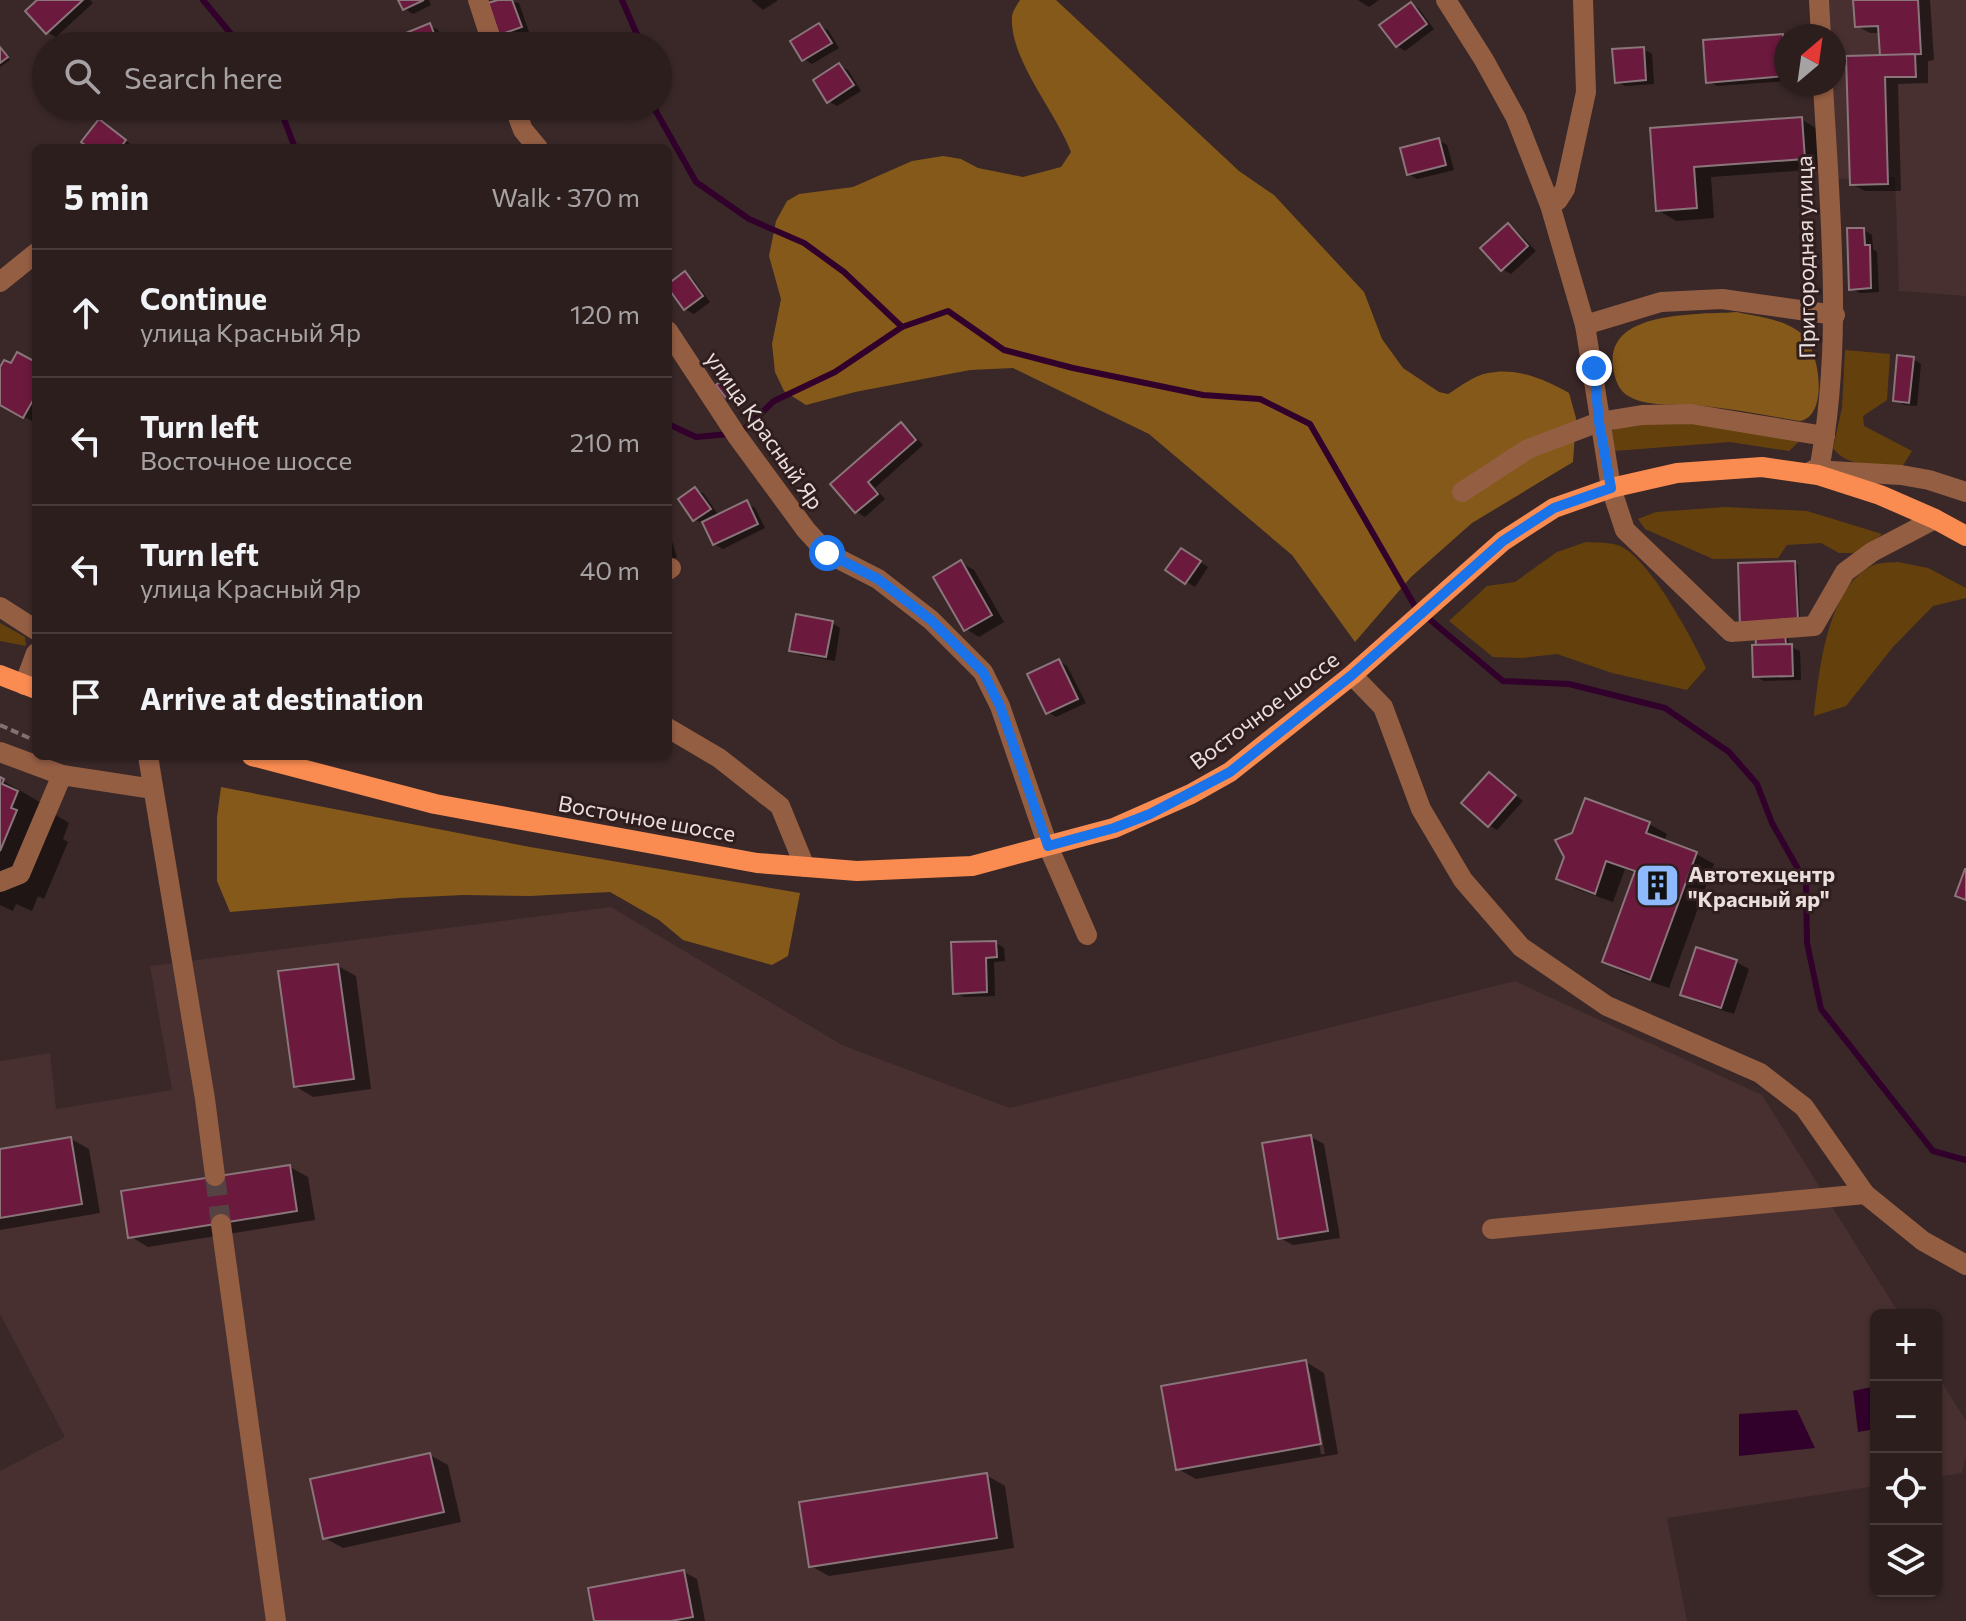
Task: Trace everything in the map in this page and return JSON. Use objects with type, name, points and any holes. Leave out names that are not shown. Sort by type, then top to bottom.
[{"type":"main road","name":"Восточное шоссе","points":[[267,760],[435,804],[757,863],[857,871],[972,866],[1114,828],[1150,814],[1230,772],[1352,675],[1503,541],[1554,508],[1611,488],[1677,473],[1762,467],[1819,473],[1880,495],[1966,536]]},
{"type":"main road","points":[[0,675],[30,687]]},
{"type":"street","points":[[478,0],[488,32]]},
{"type":"street","points":[[1446,0],[1516,118],[1550,205],[1585,325],[1611,488],[1625,530],[1731,632],[1814,626],[1845,572],[1872,552],[1935,519]]},
{"type":"street","points":[[1550,205],[1558,200],[1565,189],[1586,92],[1583,0]]},
{"type":"street","points":[[1819,0],[1820,24]]},
{"type":"street","name":"Пригородная улица","points":[[1819,473],[1830,395],[1835,315],[1824,96]]},
{"type":"street","points":[[519,120],[535,144]]},
{"type":"street","points":[[0,282],[32,256]]},
{"type":"street","points":[[1585,325],[1661,302],[1722,299],[1835,315]]},
{"type":"street","name":"улица Красный Яр","points":[[672,337],[737,436],[827,553],[878,579],[931,620],[983,672],[1000,706],[1048,846],[1087,935]]},
{"type":"street","points":[[1462,492],[1528,449],[1599,422],[1642,415],[1691,414],[1825,436]]},
{"type":"street","points":[[1819,473],[1901,475],[1966,492]]},
{"type":"street","points":[[0,607],[32,627]]},
{"type":"street","points":[[1352,675],[1383,707],[1421,809],[1463,880],[1521,947],[1607,1006],[1760,1073],[1804,1107],[1865,1194],[1923,1241],[1966,1265]]},
{"type":"street","points":[[672,730],[719,758],[780,806],[805,867]]},
{"type":"street","points":[[0,752],[62,775],[153,789]]},
{"type":"street","points":[[149,760],[215,1176]]},
{"type":"street","points":[[0,882],[20,874],[62,775]]},
{"type":"street","points":[[1492,1229],[1865,1194]]},
{"type":"street","points":[[221,1224],[276,1621]]},
{"type":"path","points":[[0,725],[32,739]]},
{"type":"shaded area","points":[[1020,0],[1056,0],[1239,171],[1274,195],[1364,292],[1382,339],[1403,368],[1439,392],[1448,394],[1478,376],[1499,372],[1530,376],[1569,393],[1576,418],[1573,462],[1472,523],[1411,577],[1355,642],[1292,555],[1149,434],[1013,368],[970,370],[855,392],[806,405],[784,391],[775,372],[772,344],[781,299],[769,256],[776,221],[787,201],[799,194],[853,187],[912,161],[943,156],[961,159],[978,168],[1023,177],[1061,167],[1071,152],[1018,50],[1012,17]]},
{"type":"shaded area","points":[[1829,0],[1966,0],[1966,296],[1899,291],[1895,177],[1838,179],[1834,96],[1846,96],[1846,24],[1830,24]]},
{"type":"shaded area","points":[[1737,312],[1788,325],[1808,342],[1819,381],[1815,407],[1809,416],[1800,421],[1715,407],[1647,403],[1626,395],[1620,388],[1613,366],[1615,347],[1624,334],[1658,319]]},
{"type":"shaded area","points":[[1845,350],[1890,354],[1887,400],[1863,416],[1864,426],[1912,451],[1902,467],[1855,462],[1833,448],[1842,408]]},
{"type":"shaded area","points":[[1675,420],[1805,436],[1789,451],[1730,442],[1614,451],[1602,438],[1619,426]]},
{"type":"shaded area","points":[[1725,507],[1807,511],[1882,534],[1868,547],[1854,553],[1839,553],[1821,543],[1787,545],[1778,558],[1713,559],[1645,529],[1638,519],[1656,512]]},
{"type":"shaded area","points":[[1586,542],[1613,544],[1629,551],[1668,599],[1706,668],[1687,690],[1612,673],[1557,654],[1493,657],[1449,621],[1487,586],[1515,582],[1557,552]]},
{"type":"shaded area","points":[[1898,562],[1928,568],[1966,588],[1966,598],[1933,606],[1893,647],[1846,706],[1814,716],[1828,632],[1846,591],[1858,575],[1874,565]]},
{"type":"shaded area","points":[[0,623],[25,637],[26,646],[0,641]]},
{"type":"shaded area","points":[[221,787],[530,847],[800,893],[788,956],[772,965],[683,940],[659,920],[610,892],[400,898],[230,912],[217,881],[217,817]]},
{"type":"shaded area","points":[[611,907],[842,1045],[1010,1108],[1515,981],[1762,1095],[1896,1309],[1870,1309],[1870,1487],[1667,1518],[1687,1621],[0,1621],[0,1471],[65,1437],[0,1314],[0,1061],[50,1053],[56,1109],[172,1090],[150,966]]},
{"type":"shaded area","points":[[1942,1383],[1966,1421],[1966,1456],[1962,1473],[1942,1476]]},
{"type":"shaded area","points":[[1870,1387],[1870,1430],[1858,1432],[1853,1391]]},
{"type":"shaded area","points":[[1797,1410],[1815,1448],[1739,1456],[1739,1414]]},
{"type":"building","points":[[37,0],[83,0],[48,32],[44,32],[25,11]]},
{"type":"building","points":[[398,0],[424,0],[403,10]]},
{"type":"building","points":[[512,0],[522,27],[498,32],[488,3]]},
{"type":"building","points":[[1853,0],[1918,0],[1921,54],[1880,56],[1878,26],[1855,27]]},
{"type":"building","points":[[1411,2],[1427,24],[1396,47],[1379,25]]},
{"type":"building","points":[[430,23],[434,32],[408,32]]},
{"type":"building","points":[[819,23],[832,43],[802,61],[790,41]]},
{"type":"building","points":[[1774,35],[1774,77],[1706,83],[1703,40]]},
{"type":"building","points":[[0,47],[8,57],[0,63]]},
{"type":"building","points":[[1644,47],[1646,80],[1615,83],[1612,49]]},
{"type":"building","points":[[1915,54],[1916,77],[1885,77],[1888,184],[1850,185],[1846,56]]},
{"type":"building","points":[[839,63],[854,85],[827,103],[813,80]]},
{"type":"building","points":[[1802,117],[1805,159],[1694,167],[1697,208],[1656,211],[1650,128]]},
{"type":"building","points":[[98,120],[126,140],[123,144],[81,142]]},
{"type":"building","points":[[1439,138],[1446,165],[1407,175],[1400,148]]},
{"type":"building","points":[[1508,223],[1528,246],[1501,271],[1480,248]]},
{"type":"building","points":[[1847,228],[1864,228],[1865,245],[1870,245],[1871,288],[1849,290]]},
{"type":"building","points":[[685,271],[703,296],[684,310],[672,294],[672,281]]},
{"type":"building","points":[[17,352],[32,360],[32,402],[23,418],[0,405],[0,367],[4,360],[11,363]]},
{"type":"building","points":[[1897,355],[1914,357],[1909,403],[1893,401]]},
{"type":"building","points":[[727,376],[737,390],[726,398],[716,385]]},
{"type":"building","points":[[901,422],[916,440],[868,482],[878,494],[855,513],[830,484]]},
{"type":"building","points":[[695,487],[711,509],[693,521],[678,499]]},
{"type":"building","points":[[747,500],[758,524],[713,545],[702,522]]},
{"type":"building","points":[[1181,548],[1201,561],[1185,584],[1165,570]]},
{"type":"building","points":[[961,560],[992,615],[964,631],[933,577]]},
{"type":"building","points":[[1795,561],[1798,619],[1784,619],[1786,645],[1756,646],[1755,626],[1740,626],[1738,563]]},
{"type":"building","points":[[796,614],[833,621],[826,657],[789,651]]},
{"type":"building","points":[[1792,644],[1793,676],[1753,677],[1752,645]]},
{"type":"building","points":[[1059,659],[1078,699],[1046,714],[1027,674]]},
{"type":"building","points":[[1489,772],[1516,795],[1488,827],[1461,803]]},
{"type":"building","points":[[0,777],[4,779],[2,784],[18,791],[11,808],[17,810],[0,851]]},
{"type":"building","name":"Автотехцентр \"Красный яр\"","points":[[1585,798],[1650,822],[1646,833],[1697,852],[1650,980],[1602,962],[1635,871],[1606,861],[1595,894],[1556,879],[1564,857],[1555,840],[1572,833]]},
{"type":"building","points":[[1966,869],[1966,900],[1955,896]]},
{"type":"building","points":[[996,941],[997,957],[986,958],[987,992],[953,994],[951,942]]},
{"type":"building","points":[[1696,947],[1737,960],[1721,1008],[1680,995]]},
{"type":"building","points":[[338,964],[354,1079],[294,1087],[278,971]]},
{"type":"building","points":[[1311,1135],[1328,1231],[1278,1239],[1262,1143]]},
{"type":"building","points":[[71,1137],[82,1204],[0,1218],[0,1149]]},
{"type":"building","points":[[290,1165],[297,1211],[128,1238],[121,1191]]},
{"type":"building","points":[[1306,1360],[1321,1444],[1176,1470],[1161,1386]]},
{"type":"building","points":[[430,1453],[444,1512],[323,1539],[310,1479]]},
{"type":"building","points":[[987,1473],[997,1538],[809,1567],[799,1502]]},
{"type":"building","points":[[684,1570],[693,1617],[671,1621],[594,1621],[588,1588]]},
{"type":"waterway","points":[[203,0],[229,32]]},
{"type":"waterway","points":[[622,0],[636,32]]},
{"type":"waterway","points":[[284,120],[293,144]]},
{"type":"waterway","points":[[661,120],[696,182],[749,219],[804,243],[844,272],[902,327],[948,311],[1004,350],[1203,395],[1260,399],[1310,424],[1416,608],[1503,681],[1569,684],[1665,708],[1729,752],[1757,784],[1772,823],[1806,883],[1807,943],[1821,1009],[1933,1151],[1966,1160]]},
{"type":"waterway","points":[[740,433],[774,401],[835,372],[902,327]]},
{"type":"waterway","points":[[672,426],[696,437],[729,434]]},
{"type":"tunnel","points":[[215,1176],[221,1224]]},
{"type":"place","name":"Автотехцентр \"Красный яр\"","points":[[1657,886]]},
{"type":"route","points":[[827,553],[878,579],[931,620],[983,672],[1000,706],[1048,846],[1082,838],[1150,814],[1230,772],[1352,675],[1503,541],[1554,508],[1611,488],[1599,422],[1594,368]]}]
